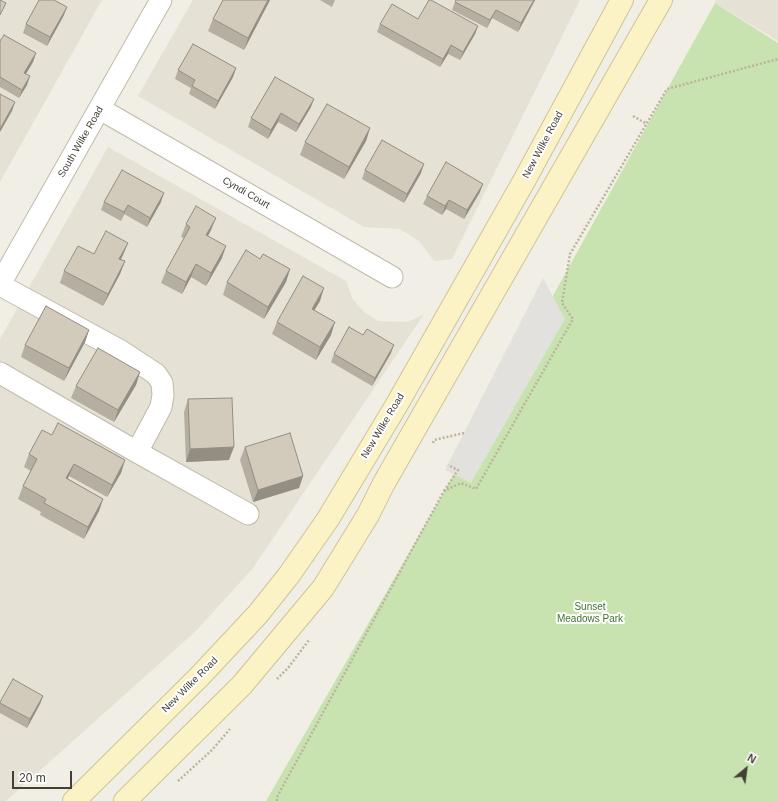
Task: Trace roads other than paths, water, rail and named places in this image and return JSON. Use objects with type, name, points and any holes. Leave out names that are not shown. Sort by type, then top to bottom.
[{"type":"main road","name":"New Wilke Road","points":[[74,801],[199,676],[258,614],[289,574],[328,519],[396,406],[516,195],[622,0]]},
{"type":"main road","points":[[125,801],[242,685],[323,588],[368,515],[388,477],[660,0]]},
{"type":"street","name":"South Wilke Road","points":[[0,285],[161,0]]},
{"type":"street","name":"Cyndi Court","points":[[100,108],[392,277]]},
{"type":"street","points":[[0,285],[121,351],[156,374],[162,383],[163,395],[161,407],[137,452]]},
{"type":"street","points":[[0,373],[248,514]]},
{"type":"park label","name":"Sunset Meadows Park","points":[[590,612]]}]
